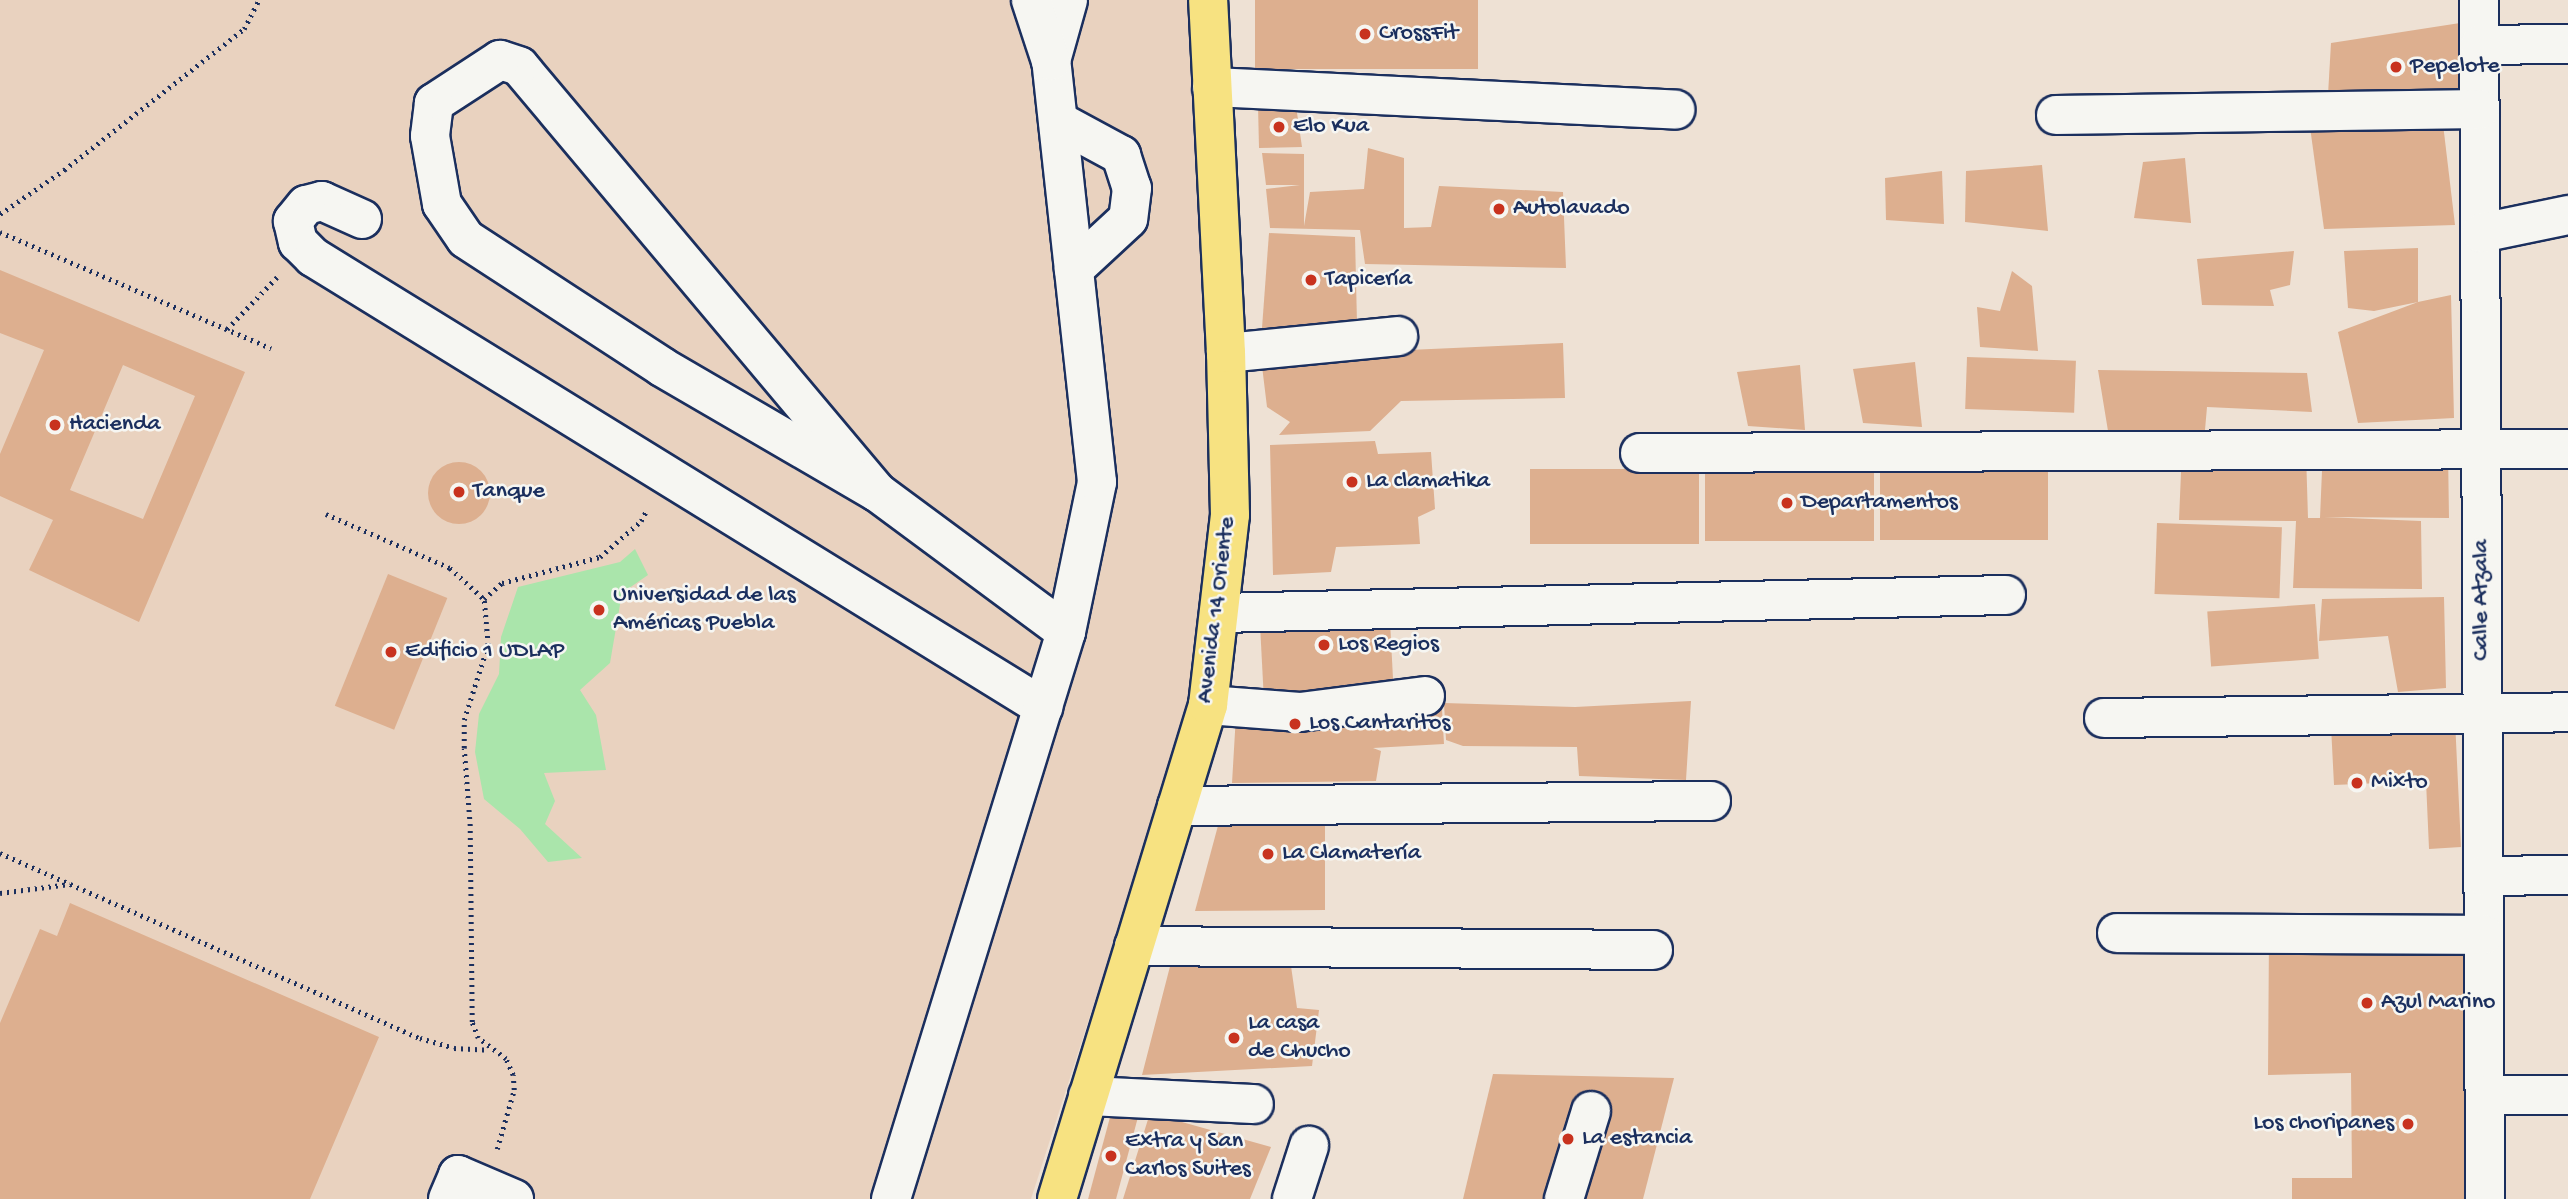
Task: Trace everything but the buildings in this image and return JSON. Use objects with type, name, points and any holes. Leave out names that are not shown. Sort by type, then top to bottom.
[{"type":"main road","name":"Avenida 14 Oriente","points":[[1057,1199],[1208,705],[1230,515],[1226,353],[1208,0]]},
{"type":"street","points":[[891,1199],[1066,632],[1097,482],[1051,61],[1031,0]]},
{"type":"street","points":[[1051,61],[1068,0]]},
{"type":"street","name":"Calle Atzala","points":[[2479,0],[2485,1199]]},
{"type":"street","points":[[2480,45],[2568,44]]},
{"type":"street","points":[[877,492],[519,66],[500,60],[434,103],[430,136],[442,204],[466,239],[662,367],[877,492],[1066,632]]},
{"type":"street","points":[[1212,87],[1675,110]]},
{"type":"street","points":[[2056,115],[2480,109]]},
{"type":"street","points":[[1058,121],[1121,155],[1132,188],[1128,219],[1074,269]]},
{"type":"street","points":[[362,219],[322,201],[306,205],[293,221],[298,242],[305,248],[1043,707]]},
{"type":"street","points":[[2480,233],[2568,215]]},
{"type":"street","points":[[1226,353],[1398,336]]},
{"type":"street","points":[[1640,453],[2568,449]]},
{"type":"street","points":[[1219,613],[2006,595]]},
{"type":"street","points":[[1208,705],[1300,712],[1424,696]]},
{"type":"street","points":[[2104,718],[2568,712]]},
{"type":"street","points":[[1177,806],[1712,801]]},
{"type":"street","points":[[2483,876],[2568,875]]},
{"type":"street","points":[[2117,933],[2484,935]]},
{"type":"street","points":[[1134,946],[1653,950]]},
{"type":"street","points":[[2485,1095],[2568,1095]]},
{"type":"street","points":[[1088,1096],[1254,1104]]},
{"type":"street","points":[[1564,1199],[1591,1111]]},
{"type":"street","points":[[1292,1199],[1309,1146]]},
{"type":"street","points":[[448,1199],[458,1175],[500,1193]]},
{"type":"path","points":[[0,214],[202,64],[244,29],[259,0]]},
{"type":"path","points":[[0,232],[271,348]]},
{"type":"path","points":[[227,329],[305,248]]},
{"type":"path","points":[[484,599],[502,583],[600,557],[641,521],[663,473]]},
{"type":"path","points":[[326,514],[450,568],[484,599],[488,645],[464,720],[464,748],[470,826],[472,1022],[488,1050]]},
{"type":"path","points":[[0,853],[420,1038],[454,1048],[488,1050],[506,1059],[514,1090],[500,1193]]},
{"type":"path","points":[[0,892],[71,884]]},
{"type":"shaded area","name":"Universidad de las Américas Puebla","points":[[0,0],[1191,0],[1210,509],[1188,711],[1031,1199],[0,1199]]},
{"type":"green space","points":[[635,549],[648,575],[622,593],[610,663],[580,690],[596,715],[606,770],[544,773],[555,801],[545,824],[582,858],[548,862],[520,829],[484,799],[475,752],[479,714],[499,674],[501,637],[518,587],[620,562]]},
{"type":"place","name":"CrossFit","points":[[1365,34]]},
{"type":"place","name":"Pepelote","points":[[2396,67]]},
{"type":"place","name":"Elo Kua","points":[[1279,127]]},
{"type":"place","name":"Autolavado","points":[[1499,209]]},
{"type":"place","name":"Tapicería","points":[[1311,280]]},
{"type":"place","name":"Hacienda","points":[[55,425]]},
{"type":"place","name":"La clamatika","points":[[1352,482]]},
{"type":"place","name":"Tanque","points":[[459,492]]},
{"type":"place","name":"Departamentos","points":[[1787,503]]},
{"type":"place","name":"Universidad de las Américas Puebla","points":[[599,610]]},
{"type":"place","name":"Los Regios","points":[[1324,645]]},
{"type":"place","name":"Edificio 1 UDLAP","points":[[391,652]]},
{"type":"place","name":"Los Cantaritos","points":[[1295,724]]},
{"type":"place","name":"Mixto","points":[[2357,783]]},
{"type":"place","name":"La Clamatería","points":[[1268,854]]},
{"type":"place","name":"Azul Marino","points":[[2367,1003]]},
{"type":"place","name":"La casa de Chucho","points":[[1234,1038]]},
{"type":"place","name":"Los choripanes","points":[[2408,1124]]},
{"type":"place","name":"La estancia","points":[[1568,1139]]},
{"type":"place","name":"Extra y San Carlos Suites","points":[[1111,1156]]}]
